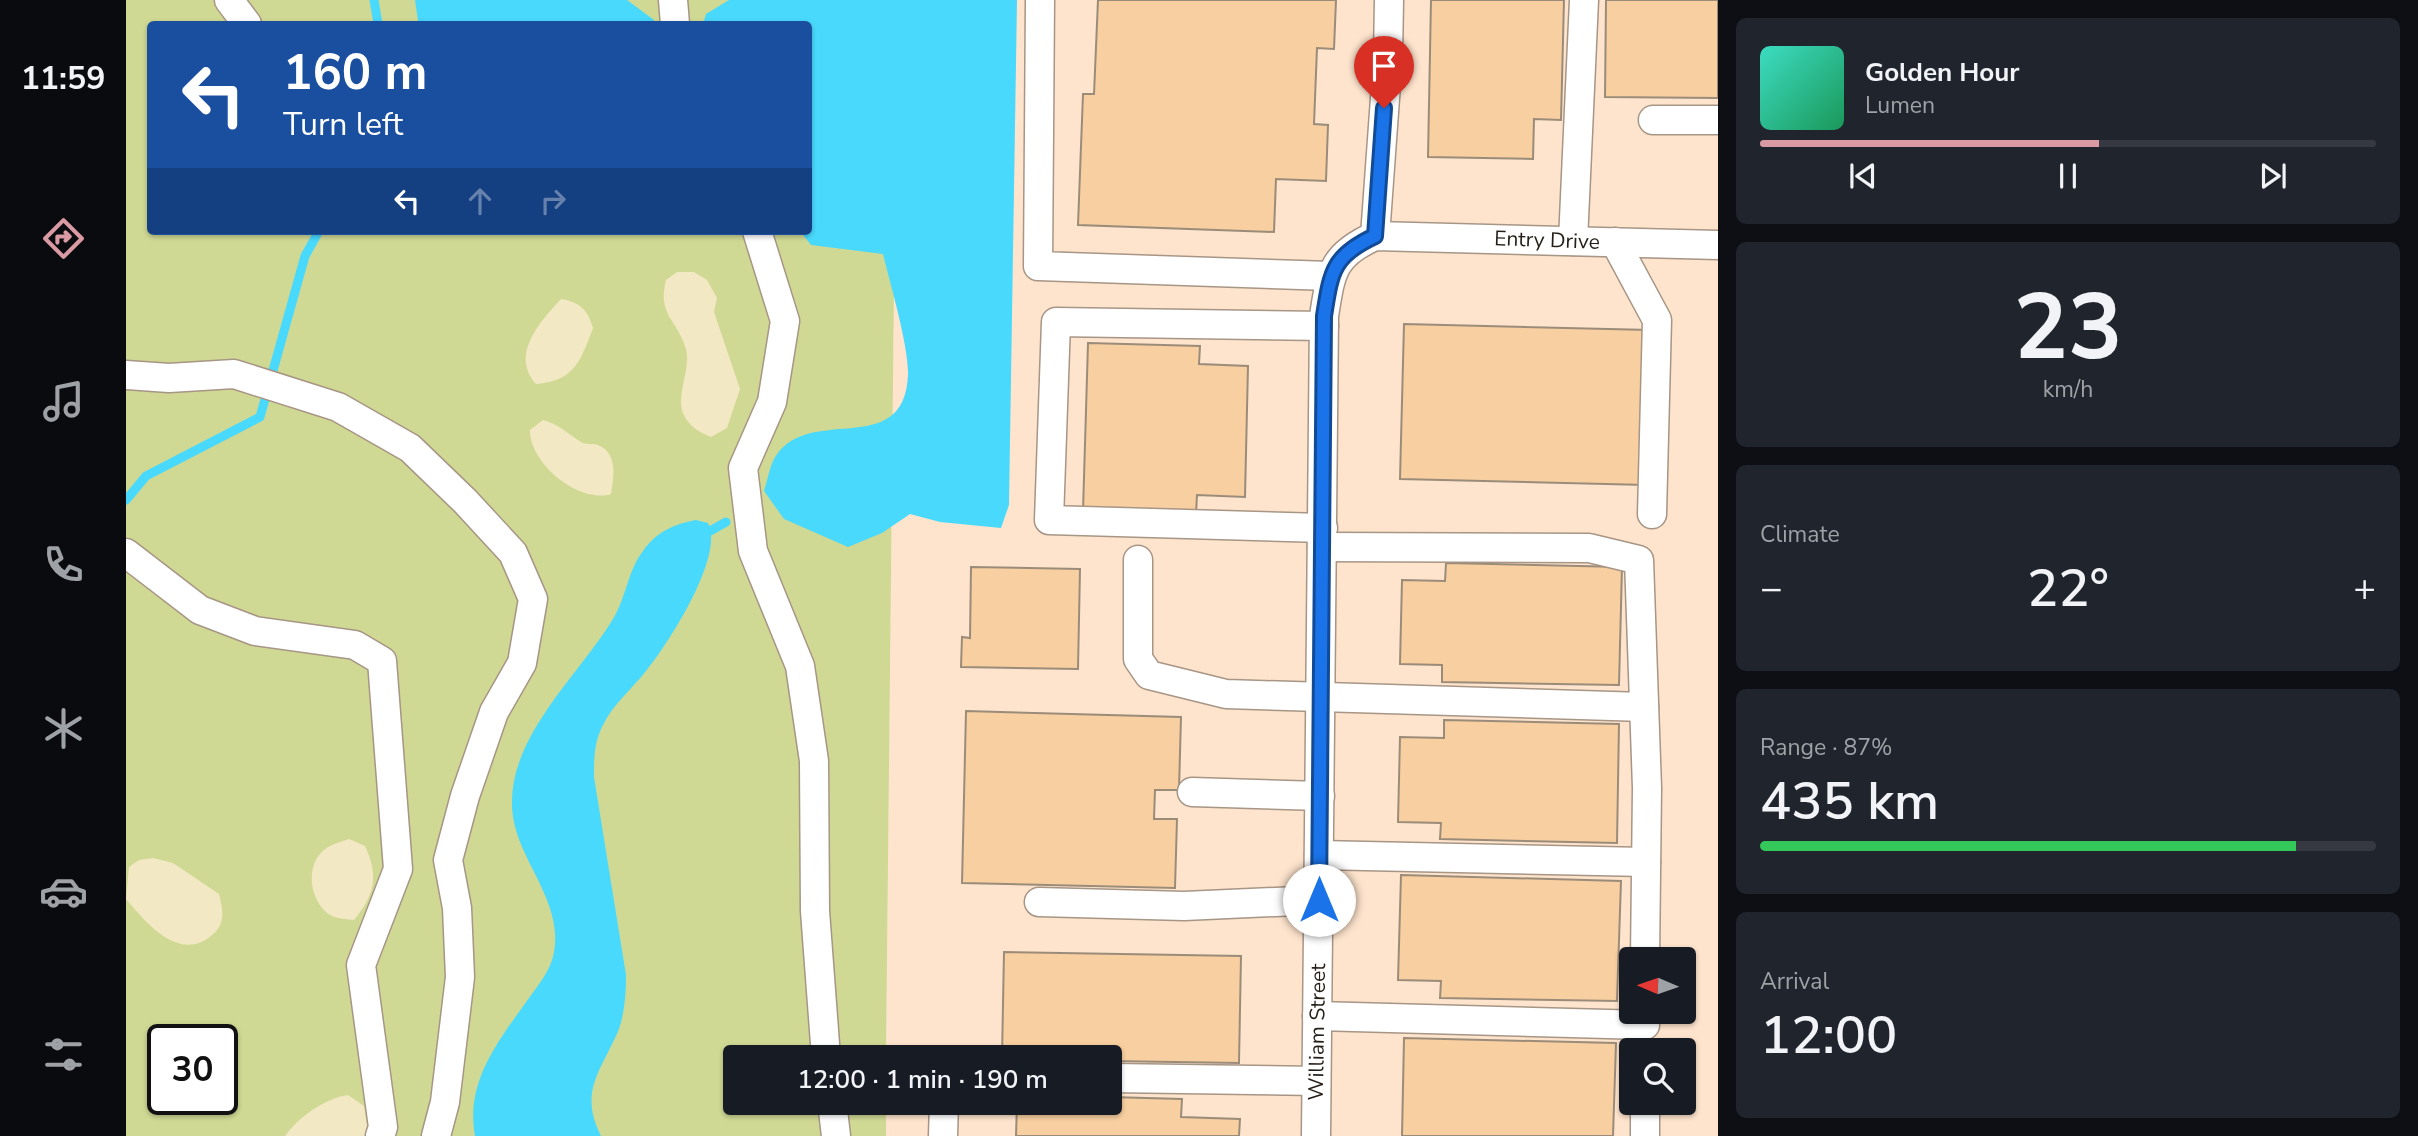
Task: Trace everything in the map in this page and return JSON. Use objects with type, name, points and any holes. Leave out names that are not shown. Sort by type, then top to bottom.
[{"type":"street","points":[[229,0],[245,21]]},
{"type":"street","points":[[673,0],[675,21]]},
{"type":"street","points":[[1040,0],[1038,266],[1330,276]]},
{"type":"street","points":[[1375,236],[1388,57],[1389,0]]},
{"type":"street","points":[[1573,241],[1584,0]]},
{"type":"street","points":[[1653,120],[1718,120]]},
{"type":"street","points":[[758,235],[785,321],[772,402],[743,468],[753,551],[800,666],[814,761],[815,911],[825,1045]]},
{"type":"street","name":"William Street","points":[[1316,1136],[1324,326],[1330,276],[1350,248],[1375,236]]},
{"type":"street","name":"Entry Drive","points":[[1375,236],[1718,245]]},
{"type":"street","points":[[1615,242],[1657,320],[1652,514]]},
{"type":"street","points":[[1324,326],[1056,322],[1049,520],[1323,538],[1589,548],[1639,560],[1644,707],[1646,947]]},
{"type":"street","points":[[126,375],[169,378],[234,374],[338,407],[410,448],[513,554],[533,600],[522,663],[494,712],[465,796],[448,860],[457,908],[460,977],[445,1102],[436,1136]]},
{"type":"street","points":[[126,553],[200,610],[255,631],[355,645],[382,661],[398,869],[361,965],[383,1127],[380,1136]]},
{"type":"street","points":[[1138,560],[1138,659],[1149,675],[1226,694],[1644,707]]},
{"type":"street","points":[[1192,792],[1320,796]]},
{"type":"street","points":[[1319,855],[1646,862]]},
{"type":"street","points":[[1038,902],[1184,906],[1319,900]]},
{"type":"street","points":[[1317,1016],[1645,1029]]},
{"type":"street","points":[[1122,1078],[1316,1081]]},
{"type":"street","points":[[834,1115],[836,1136]]},
{"type":"street","points":[[943,1136],[944,1115]]},
{"type":"street","points":[[1645,1115],[1645,1136]]},
{"type":"shaded area","points":[[897,0],[1718,0],[1718,1136],[886,1136],[886,1115],[1122,1115],[1122,1045],[886,1045]]},
{"type":"green space","points":[[126,0],[897,0],[886,1045],[723,1045],[723,1115],[886,1115],[886,1136],[126,1136]]},
{"type":"sand","points":[[677,272],[694,272],[707,280],[717,298],[714,312],[740,389],[727,428],[711,437],[691,425],[681,406],[687,365],[686,349],[664,301],[666,280]]},
{"type":"sand","points":[[561,299],[582,308],[589,316],[593,328],[575,367],[560,378],[536,384],[529,373],[527,350],[537,328]]},
{"type":"sand","points":[[543,420],[581,442],[596,444],[609,454],[613,466],[611,494],[585,493],[571,487],[547,467],[532,443],[530,430]]},
{"type":"sand","points":[[349,839],[365,846],[373,876],[367,902],[354,920],[334,917],[325,911],[316,898],[312,882],[314,865],[320,854]]},
{"type":"sand","points":[[153,858],[173,863],[219,894],[222,911],[220,926],[200,943],[176,943],[165,937],[126,899],[129,867],[139,860]]},
{"type":"sand","points":[[348,1095],[364,1106],[367,1126],[365,1136],[285,1136],[313,1109]]},
{"type":"water","points":[[415,0],[627,0],[654,20],[653,21],[418,21]]},
{"type":"water","points":[[729,0],[1017,0],[1009,505],[1001,528],[940,522],[910,514],[882,533],[848,547],[784,519],[764,491],[773,461],[788,443],[807,434],[872,425],[890,417],[902,401],[908,363],[883,254],[811,245],[803,235],[812,235],[812,21],[704,21],[706,14]]},
{"type":"water","points":[[696,520],[708,523],[711,538],[702,577],[667,641],[646,671],[607,717],[595,751],[594,777],[626,975],[625,1002],[619,1029],[592,1093],[594,1120],[601,1136],[475,1136],[475,1097],[487,1062],[544,976],[554,952],[555,934],[547,899],[517,834],[513,817],[513,789],[519,763],[546,712],[613,619],[643,551],[666,530]]},
{"type":"building","points":[[1098,0],[1336,0],[1334,49],[1317,48],[1314,124],[1328,125],[1326,181],[1276,179],[1274,232],[1078,225],[1083,94],[1094,94]]},
{"type":"building","points":[[1431,0],[1564,0],[1561,120],[1534,119],[1533,159],[1428,157]]},
{"type":"building","points":[[1606,0],[1718,0],[1718,98],[1605,97]]},
{"type":"building","points":[[1404,324],[1650,330],[1646,485],[1400,479]]},
{"type":"building","points":[[1088,343],[1200,346],[1199,364],[1248,366],[1245,497],[1197,495],[1196,514],[1083,511]]},
{"type":"building","points":[[1446,563],[1622,567],[1619,685],[1442,682],[1442,665],[1400,664],[1402,580],[1445,581]]},
{"type":"building","points":[[971,567],[1080,569],[1078,669],[961,667],[962,637],[970,638]]},
{"type":"building","points":[[966,711],[1181,717],[1179,790],[1155,790],[1154,819],[1177,819],[1175,888],[962,883]]},
{"type":"building","points":[[1444,720],[1619,724],[1617,843],[1440,839],[1441,823],[1398,822],[1400,737],[1444,738]]},
{"type":"building","points":[[1401,875],[1621,881],[1617,1001],[1440,998],[1441,981],[1398,980]]},
{"type":"building","points":[[1004,952],[1241,956],[1239,1063],[1122,1061],[1122,1045],[1002,1045]]},
{"type":"building","points":[[1404,1038],[1616,1043],[1613,1136],[1402,1136]]},
{"type":"building","points":[[1122,1097],[1182,1099],[1181,1117],[1240,1119],[1239,1136],[1016,1136],[1017,1115],[1122,1115]]},
{"type":"waterway","points":[[374,0],[378,21]]},
{"type":"waterway","points":[[126,500],[146,476],[260,417],[305,256],[317,235]]},
{"type":"waterway","points":[[703,535],[726,522]]},
{"type":"route","points":[[1319,900],[1324,316],[1330,276],[1350,248],[1375,236],[1384,108]]}]
